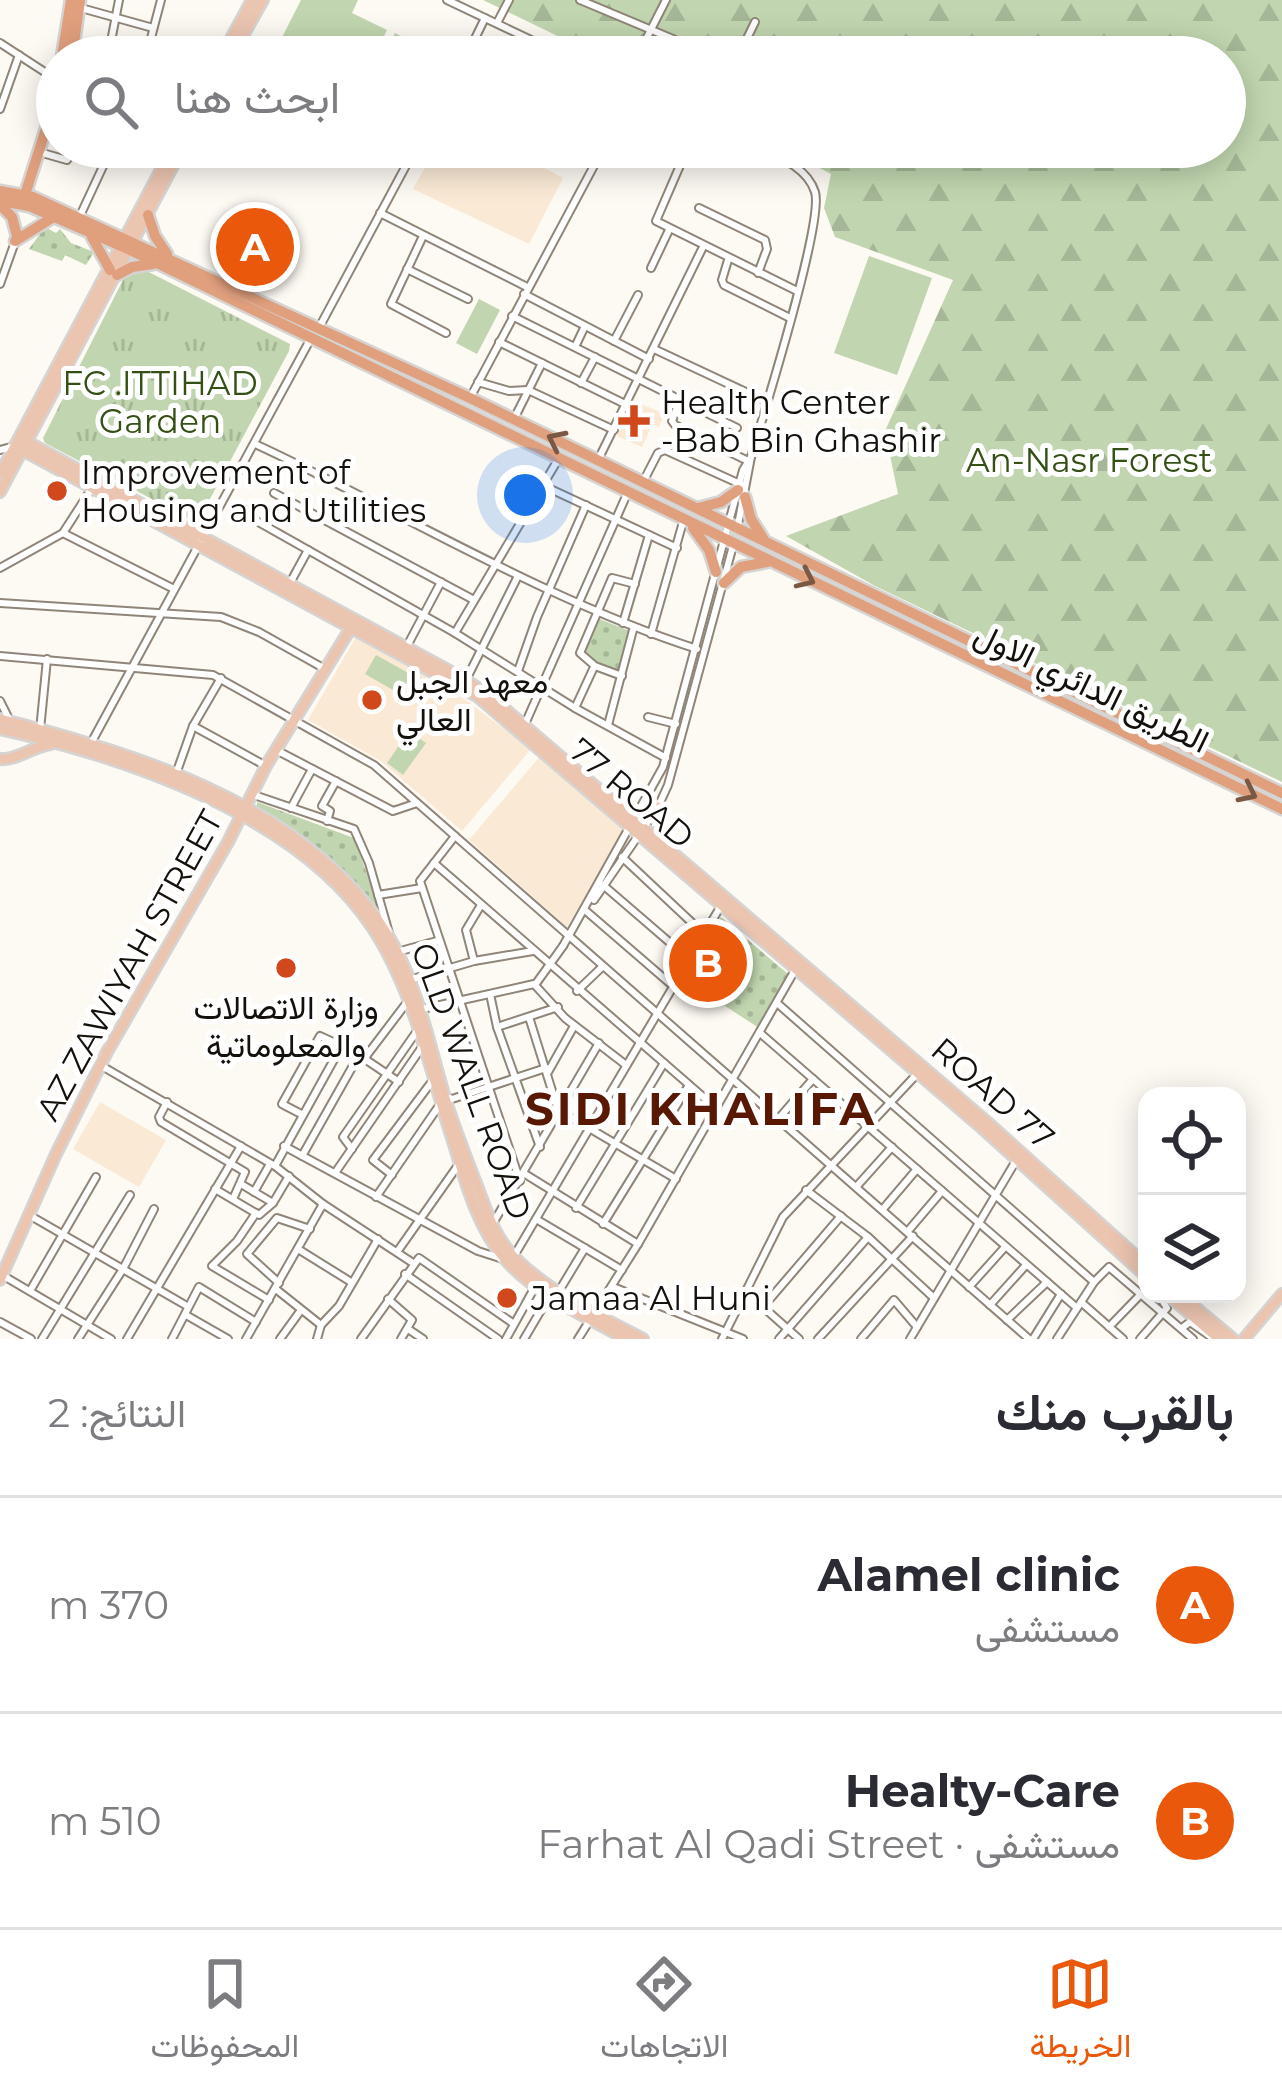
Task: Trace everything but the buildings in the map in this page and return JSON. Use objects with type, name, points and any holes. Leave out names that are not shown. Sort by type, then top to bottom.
[{"type":"highway","points":[[68,36],[77,3]]},
{"type":"highway","points":[[74,36],[77,3]]},
{"type":"highway","points":[[27,200],[36,168]]},
{"type":"highway","points":[[27,200],[40,168]]},
{"type":"highway","points":[[0,191],[79,218],[158,263],[470,398],[769,544],[883,608]]},
{"type":"highway","points":[[0,203],[27,200],[85,231],[174,260],[687,524],[883,608]]},
{"type":"highway","points":[[0,203],[13,217],[16,239],[55,216]]},
{"type":"highway","points":[[148,215],[155,236],[174,260]]},
{"type":"highway","points":[[85,231],[101,248],[113,273],[158,263]]},
{"type":"highway","points":[[691,508],[712,506],[741,490],[754,526],[769,544]]},
{"type":"highway","points":[[687,524],[709,550],[720,578],[741,567],[770,562]]},
{"type":"highway","name":"الطريق الدائري الاول","points":[[883,608],[1282,793]]},
{"type":"highway","name":"الطريق الدائري الاول","points":[[883,608],[1282,809]]},
{"type":"main road","points":[[232,36],[252,0]]},
{"type":"main road","points":[[242,36],[262,0]]},
{"type":"main road","points":[[0,492],[163,168]]},
{"type":"main road","points":[[128,244],[172,168]]},
{"type":"main road","points":[[0,474],[22,444]]},
{"type":"main road","points":[[22,444],[466,680],[525,724],[798,966]]},
{"type":"main road","name":"77 ROAD","points":[[22,444],[92,488],[353,623],[477,696],[984,1125],[1138,1267]]},
{"type":"main road","name":"AZ ZAWIYAH STREET","points":[[1,1278],[100,1065],[266,766],[353,623]]},
{"type":"main road","points":[[9,725],[17,755]]},
{"type":"main road","name":"OLD WALL ROAD","points":[[9,725],[56,744],[176,775],[244,810],[357,901],[389,936],[422,1009],[459,1163],[487,1232],[536,1286],[555,1293]]},
{"type":"main road","name":"OLD WALL ROAD","points":[[0,729],[9,725],[40,730],[244,810]]},
{"type":"main road","points":[[0,759],[56,744]]},
{"type":"main road","points":[[658,806],[661,830],[671,850]]},
{"type":"main road","name":"OLD WALL ROAD","points":[[357,901],[408,1001],[433,1080],[510,1258],[626,1339]]},
{"type":"main road","name":"ROAD 77","points":[[798,966],[984,1125],[1138,1267]]},
{"type":"main road","points":[[1244,1339],[1282,1294]]},
{"type":"main road","points":[[1174,1303],[1219,1338]]},
{"type":"main road","points":[[1190,1303],[1233,1339]]},
{"type":"main road","name":"OLD WALL ROAD","points":[[593,1316],[643,1339]]},
{"type":"street","points":[[112,36],[119,0]]},
{"type":"street","points":[[151,36],[161,0]]},
{"type":"street","points":[[446,0],[522,36]]},
{"type":"street","points":[[496,24],[509,0]]},
{"type":"street","points":[[580,0],[665,36]]},
{"type":"street","points":[[647,36],[666,0]]},
{"type":"street","points":[[77,3],[153,28]]},
{"type":"street","points":[[476,36],[485,18]]},
{"type":"street","points":[[748,36],[755,22]]},
{"type":"street","points":[[0,43],[36,66]]},
{"type":"street","points":[[0,109],[4,84],[19,55]]},
{"type":"street","points":[[79,218],[102,168]]},
{"type":"street","points":[[88,750],[405,168]]},
{"type":"street","points":[[470,398],[592,168]]},
{"type":"street","points":[[678,168],[656,217],[669,230],[703,248],[797,291]]},
{"type":"street","points":[[422,1009],[535,985],[636,827],[658,806],[676,765],[741,490],[816,209],[814,190],[798,168]]},
{"type":"street","points":[[699,208],[765,241],[767,249],[758,273]]},
{"type":"street","points":[[380,213],[649,358]]},
{"type":"street","points":[[0,284],[22,221]]},
{"type":"street","points":[[651,268],[669,230]]},
{"type":"street","points":[[423,236],[391,304],[446,333]]},
{"type":"street","points":[[598,461],[703,248]]},
{"type":"street","points":[[728,260],[724,285],[790,318]]},
{"type":"street","points":[[407,268],[468,299]]},
{"type":"street","points":[[614,341],[638,295]]},
{"type":"street","points":[[512,316],[737,428]]},
{"type":"street","points":[[575,347],[585,326]]},
{"type":"street","points":[[499,342],[626,404]]},
{"type":"street","points":[[654,350],[767,402]]},
{"type":"street","points":[[581,382],[595,357]]},
{"type":"street","points":[[514,419],[542,363]]},
{"type":"street","points":[[478,382],[509,391],[528,390],[614,430]]},
{"type":"street","points":[[680,399],[672,421],[675,425],[750,459]]},
{"type":"street","points":[[0,449],[22,444]]},
{"type":"street","points":[[255,444],[518,577],[633,628],[702,651]]},
{"type":"street","points":[[643,484],[664,450],[741,490]]},
{"type":"street","points":[[455,633],[559,458]]},
{"type":"street","points":[[741,490],[750,459]]},
{"type":"street","points":[[543,485],[677,548]]},
{"type":"street","points":[[0,568],[63,532],[92,488]]},
{"type":"street","points":[[274,493],[474,600]]},
{"type":"street","points":[[525,724],[627,494]]},
{"type":"street","points":[[518,671],[586,505]]},
{"type":"street","points":[[255,520],[483,647],[575,707],[667,758]]},
{"type":"street","points":[[651,634],[687,524]]},
{"type":"street","points":[[63,532],[173,589]]},
{"type":"street","points":[[623,623],[649,536]]},
{"type":"street","points":[[289,584],[308,550]]},
{"type":"street","points":[[622,676],[595,666],[580,653],[613,576],[635,584]]},
{"type":"street","points":[[466,680],[518,577]]},
{"type":"street","points":[[406,648],[441,582]]},
{"type":"street","points":[[0,603],[236,621],[326,669]]},
{"type":"street","points":[[608,725],[633,628]]},
{"type":"street","points":[[569,935],[622,857],[656,786],[702,651]]},
{"type":"street","points":[[0,656],[220,678],[374,765],[1031,1339],[1061,1294]]},
{"type":"street","points":[[40,730],[46,659]]},
{"type":"street","points":[[575,707],[595,666]]},
{"type":"street","points":[[176,775],[193,726],[220,678]]},
{"type":"street","points":[[0,700],[9,725]]},
{"type":"street","points":[[648,717],[676,724]]},
{"type":"street","points":[[193,726],[266,766]]},
{"type":"street","points":[[276,750],[393,811],[418,802]]},
{"type":"street","points":[[291,808],[312,769]]},
{"type":"street","points":[[327,821],[330,811],[322,806],[336,781]]},
{"type":"street","points":[[251,794],[358,834],[389,936]]},
{"type":"street","points":[[377,896],[421,884],[455,836]]},
{"type":"street","points":[[622,857],[704,934]]},
{"type":"street","points":[[434,863],[717,1109]]},
{"type":"street","points":[[421,884],[447,970],[523,1178],[638,1244]]},
{"type":"street","points":[[603,885],[689,959]]},
{"type":"street","points":[[284,1146],[478,1251],[510,1258],[722,904]]},
{"type":"street","points":[[474,961],[466,930],[481,905]]},
{"type":"street","points":[[586,911],[673,986]]},
{"type":"street","points":[[397,952],[437,940]]},
{"type":"street","points":[[409,980],[474,961],[533,951]]},
{"type":"street","points":[[578,1339],[798,966]]},
{"type":"street","points":[[577,991],[602,967]]},
{"type":"street","points":[[535,985],[574,1025],[626,1065]]},
{"type":"street","points":[[490,994],[540,1147]]},
{"type":"street","points":[[359,1055],[368,1055],[408,1001]]},
{"type":"street","points":[[777,1003],[1094,1282]]},
{"type":"street","points":[[497,1027],[558,1007]]},
{"type":"street","points":[[529,1018],[559,1110],[676,1179]]},
{"type":"street","points":[[376,1197],[443,1101],[546,1072],[574,1025]]},
{"type":"street","points":[[352,1149],[342,1139],[417,1030]]},
{"type":"street","points":[[760,1033],[1046,1282],[1123,1339]]},
{"type":"street","points":[[302,1115],[281,1104],[316,1038],[322,1035],[400,1082]]},
{"type":"street","points":[[492,1225],[599,1043]]},
{"type":"street","points":[[254,1192],[342,1045]]},
{"type":"street","points":[[335,1173],[422,1047]]},
{"type":"street","points":[[302,1156],[359,1055]]},
{"type":"street","points":[[576,1208],[664,1063]]},
{"type":"street","points":[[100,1065],[273,1164],[323,1204],[413,1263]]},
{"type":"street","points":[[724,1335],[778,1225],[918,1072]]},
{"type":"street","points":[[780,1118],[813,1079]]},
{"type":"street","points":[[392,1175],[374,1160],[433,1080]]},
{"type":"street","points":[[603,1224],[689,1084]]},
{"type":"street","points":[[167,1101],[161,1122],[245,1172],[232,1199]]},
{"type":"street","points":[[364,1108],[376,1114]]},
{"type":"street","points":[[127,1339],[241,1145]]},
{"type":"street","points":[[857,1186],[892,1148]]},
{"type":"street","points":[[910,1339],[1017,1160]]},
{"type":"street","points":[[397,1252],[459,1163]]},
{"type":"street","points":[[883,1209],[917,1169]]},
{"type":"street","points":[[215,1189],[262,1214],[289,1176]]},
{"type":"street","points":[[29,1291],[96,1177]]},
{"type":"street","points":[[241,1184],[273,1203]]},
{"type":"street","points":[[806,1190],[868,1237],[934,1298]]},
{"type":"street","points":[[818,1339],[891,1260],[942,1191]]},
{"type":"street","points":[[42,1339],[130,1195]]},
{"type":"street","points":[[246,1339],[323,1204]]},
{"type":"street","points":[[78,1339],[154,1209]]},
{"type":"street","points":[[256,1214],[212,1266],[269,1300]]},
{"type":"street","points":[[28,1215],[156,1288],[228,1339]]},
{"type":"street","points":[[799,1339],[763,1307],[841,1216]]},
{"type":"street","points":[[310,1229],[277,1218],[247,1254],[321,1325]]},
{"type":"street","points":[[536,1219],[622,1270]]},
{"type":"street","points":[[779,1339],[868,1237]]},
{"type":"street","points":[[316,1339],[378,1239]]},
{"type":"street","points":[[969,1287],[1005,1247]]},
{"type":"street","points":[[524,1339],[585,1248]]},
{"type":"street","points":[[298,1249],[351,1282]]},
{"type":"street","points":[[361,1339],[413,1263],[423,1259],[514,1324]]},
{"type":"street","points":[[990,1305],[1026,1265]]},
{"type":"street","points":[[1057,1339],[1105,1269],[1112,1268],[1138,1291]]},
{"type":"street","points":[[405,1274],[502,1339],[536,1286]]},
{"type":"street","points":[[1,1278],[111,1339]]},
{"type":"street","points":[[1007,1320],[1046,1282]]},
{"type":"street","points":[[172,1339],[199,1287],[256,1322]]},
{"type":"street","points":[[612,1287],[740,1338]]},
{"type":"street","points":[[1109,1327],[1138,1297]]},
{"type":"street","points":[[388,1299],[412,1320],[401,1339]]},
{"type":"street","points":[[861,1339],[894,1300],[917,1327]]},
{"type":"street","points":[[1151,1303],[1186,1335],[1190,1322],[1219,1338]]},
{"type":"street","points":[[1140,1339],[1166,1303]]},
{"type":"street","points":[[280,1339],[301,1310]]},
{"type":"street","points":[[0,1322],[32,1339]]},
{"type":"street","points":[[408,1329],[423,1339]]},
{"type":"street","points":[[1063,1329],[1075,1339]]},
{"type":"shaded area","points":[[425,168],[544,168],[563,178],[529,244],[413,189]]},
{"type":"shaded area","points":[[633,400],[664,414],[659,427],[652,425],[642,447],[617,436]]},
{"type":"shaded area","points":[[357,635],[439,680],[531,749],[462,831],[381,761],[308,720]]},
{"type":"shaded area","points":[[541,755],[624,828],[567,927],[469,840]]},
{"type":"shaded area","points":[[706,940],[726,958],[712,982],[690,968]]},
{"type":"shaded area","points":[[100,1102],[166,1140],[139,1187],[73,1149]]},
{"type":"green space","points":[[301,0],[358,0],[352,13],[387,30],[384,36],[283,36]]},
{"type":"green space","name":"An-Nasr Forest","points":[[483,0],[1282,0],[1282,782],[875,586],[786,536],[898,494],[885,431],[953,280],[835,237],[824,208],[831,174],[819,168],[1246,168],[1246,36],[558,36]]},
{"type":"green space","points":[[45,227],[56,233],[60,229],[71,243],[94,252],[86,265],[65,255],[62,261],[29,249]]},
{"type":"green space","points":[[869,256],[932,278],[897,375],[834,353]]},
{"type":"green space","name":"FC .ITTIHAD Garden","points":[[139,267],[290,344],[202,514],[188,518],[43,438],[124,278]]},
{"type":"green space","points":[[479,299],[500,310],[477,354],[456,343]]},
{"type":"green space","points":[[597,618],[630,631],[621,673],[584,655]]},
{"type":"green space","points":[[376,655],[412,675],[400,694],[365,674]]},
{"type":"green space","points":[[409,731],[426,743],[403,775],[387,763]]},
{"type":"green space","points":[[257,802],[354,838],[384,922],[325,860],[257,807]]},
{"type":"green space","points":[[721,917],[788,974],[759,1028],[722,1004],[726,996],[710,985],[726,958],[706,940]]},
{"type":"place","name":"Alamel clinic","points":[[255,247]]},
{"type":"place","name":"Health Center -Bab Bin Ghashir","points":[[634,421]]},
{"type":"place","name":"Improvement of Housing and Utilities","points":[[57,491]]},
{"type":"place","name":"معهد الجبل العالي","points":[[372,700]]},
{"type":"place","name":"Healty-Care","points":[[708,963]]},
{"type":"place","name":"وزارة الاتصالات والمعلوماتية","points":[[286,968]]},
{"type":"place","name":"Jamaa Al Huni","points":[[507,1298]]},
{"type":"district","name":"SIDI KHALIFA","points":[[701,1109]]}]
